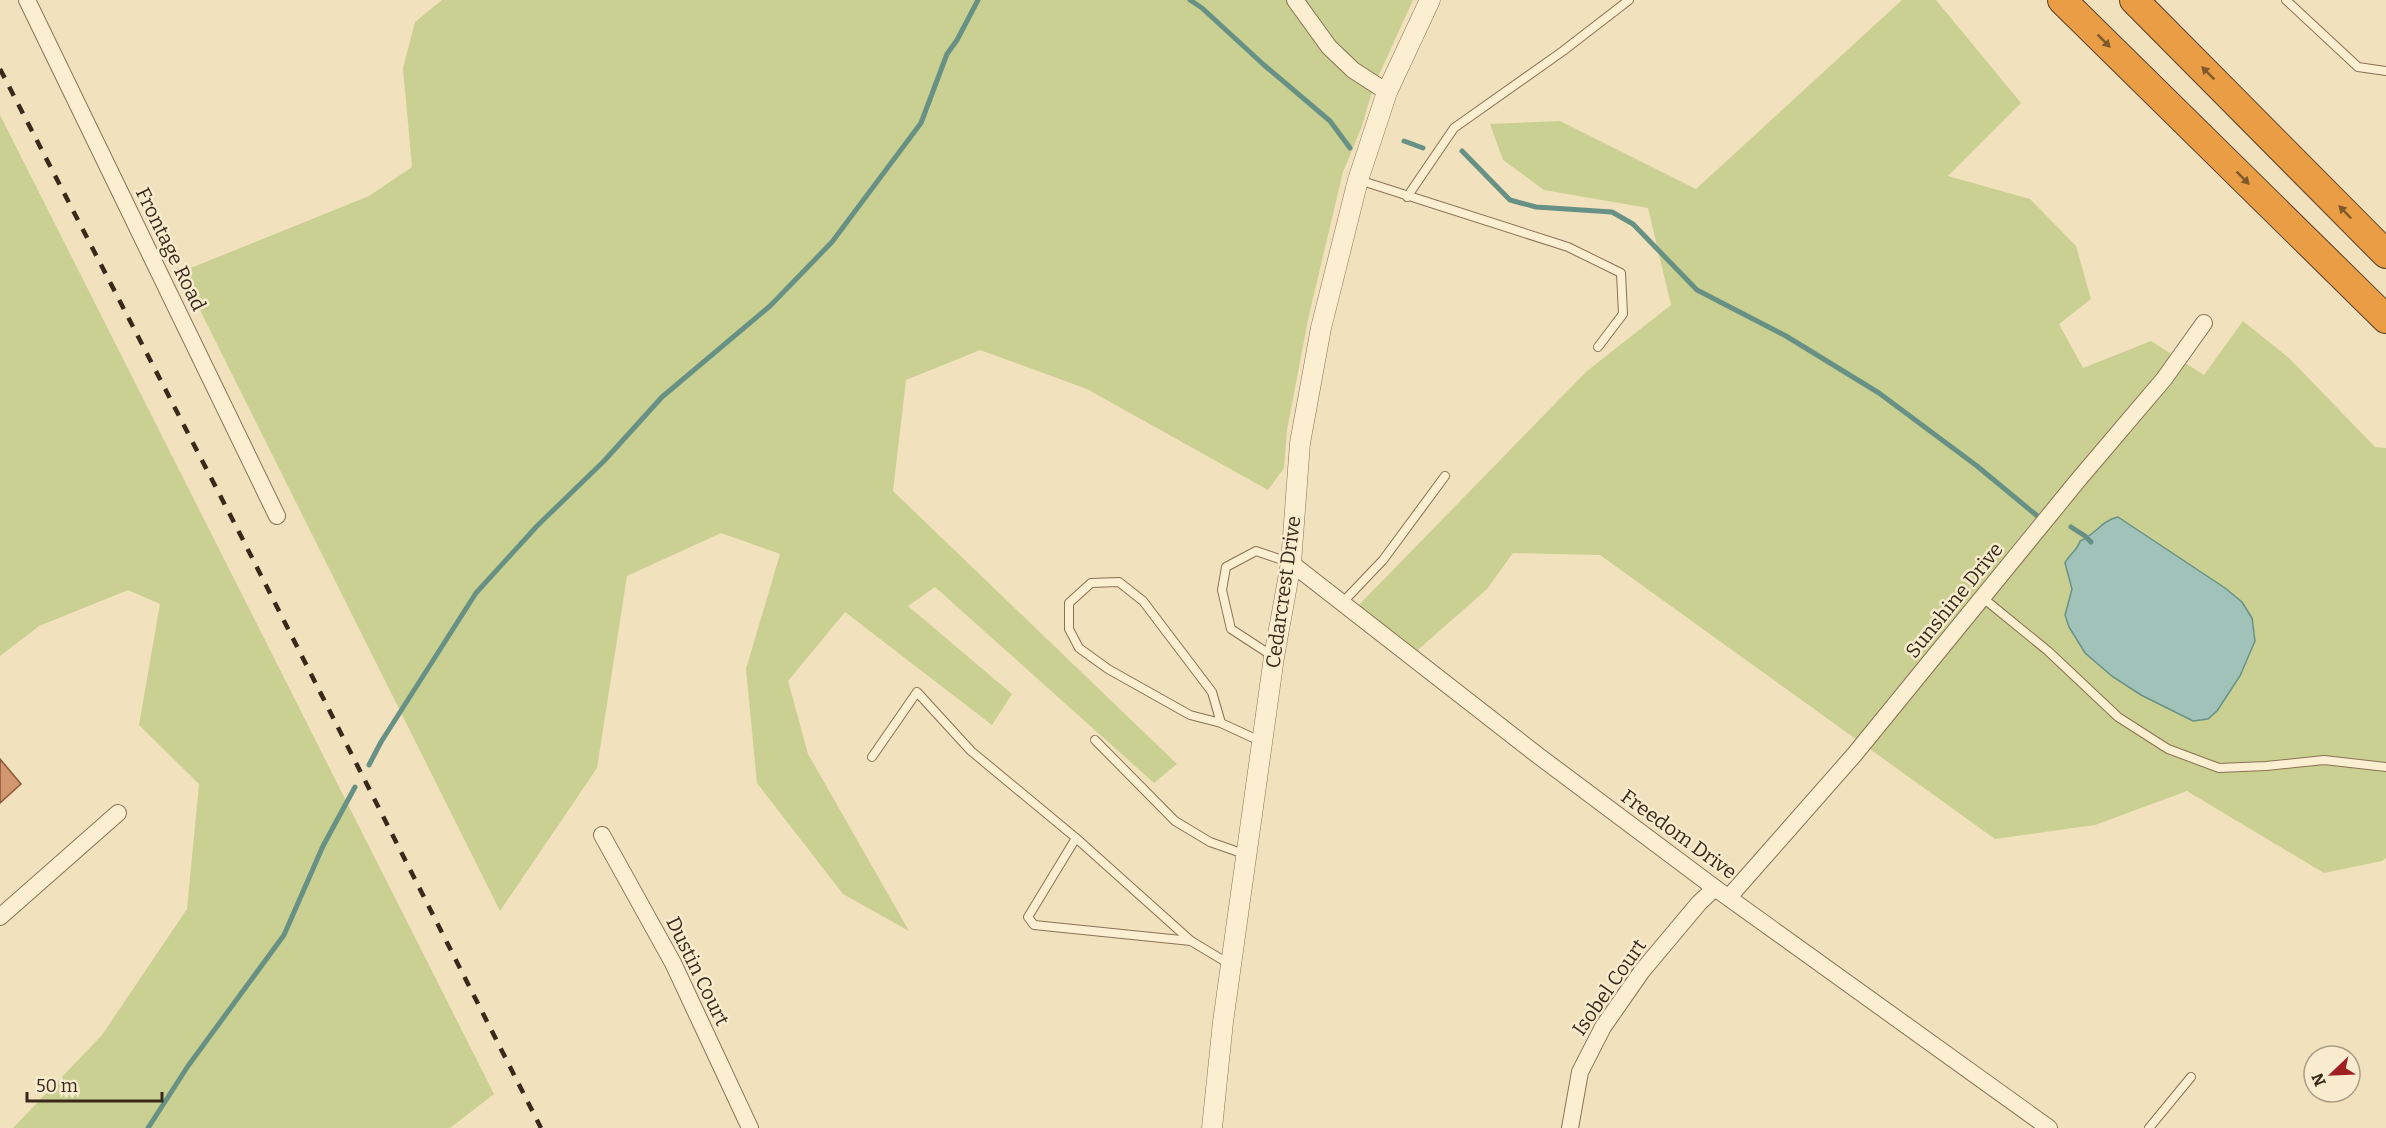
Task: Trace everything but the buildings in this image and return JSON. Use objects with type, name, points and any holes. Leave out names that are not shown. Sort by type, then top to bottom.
[{"type":"highway","points":[[2062,0],[2386,319]]},
{"type":"highway","points":[[2134,0],[2386,254]]},
{"type":"street","name":"Frontage Road","points":[[27,0],[277,516]]},
{"type":"street","points":[[1295,0],[1329,46],[1353,70],[1387,92]]},
{"type":"street","name":"Cedarcrest Drive","points":[[1212,1128],[1231,965],[1274,657],[1291,563],[1300,443],[1321,328],[1358,180],[1387,92],[1430,0]]},
{"type":"street","name":"Sunshine Drive","points":[[1722,893],[1854,755],[2079,479],[2164,379],[2204,323]]},
{"type":"street","name":"Freedom Drive","points":[[1291,563],[1532,752],[1722,893],[2049,1128]]},
{"type":"street","points":[[0,917],[118,813]]},
{"type":"street","name":"Dustin Court","points":[[603,835],[673,963],[750,1128]]},
{"type":"street","name":"Isobel Court","points":[[1570,1128],[1580,1072],[1603,1028],[1642,971],[1700,903],[1722,893]]},
{"type":"lane","points":[[1407,197],[1454,128],[1563,51],[1629,0]]},
{"type":"lane","points":[[2286,0],[2358,67],[2386,70]]},
{"type":"lane","points":[[1358,180],[1568,246],[1621,273],[1623,314],[1598,347]]},
{"type":"lane","points":[[1342,603],[1383,560],[1444,476]]},
{"type":"lane","points":[[1274,657],[1231,628],[1222,590],[1226,567],[1256,551],[1291,563]]},
{"type":"lane","points":[[1221,723],[1212,692],[1143,601],[1119,582],[1091,583],[1069,603],[1069,629],[1079,648],[1108,669],[1190,715],[1221,723],[1263,742]]},
{"type":"lane","points":[[1983,598],[2048,651],[2118,717],[2168,749],[2219,768],[2324,760],[2386,767]]},
{"type":"lane","points":[[872,756],[917,692],[971,751],[1076,838],[1191,941],[1231,965]]},
{"type":"lane","points":[[1095,740],[1175,821],[1210,842],[1247,855]]},
{"type":"lane","points":[[1076,838],[1028,917],[1034,925],[1191,941]]},
{"type":"lane","points":[[2149,1128],[2191,1077]]},
{"type":"green space","points":[[442,0],[1413,0],[1373,88],[1362,126],[1343,172],[1309,315],[1287,430],[1284,468],[1268,490],[1087,389],[980,350],[906,380],[893,491],[1177,764],[1154,783],[935,587],[908,606],[1012,694],[992,725],[845,612],[788,681],[808,754],[909,931],[843,894],[757,783],[746,669],[780,554],[721,533],[627,576],[597,768],[500,911],[181,272],[369,196],[412,167],[403,68],[415,22]]},
{"type":"green space","points":[[1902,0],[1936,0],[2021,103],[1948,176],[2030,199],[2076,246],[2091,299],[2059,324],[2083,368],[2151,341],[2204,375],[2243,321],[2289,358],[2375,447],[2386,448],[2386,858],[2382,861],[2324,873],[2187,791],[2095,825],[1995,839],[1600,555],[1513,553],[1487,589],[1411,656],[1353,611],[1587,371],[1671,305],[1648,208],[1544,190],[1503,160],[1490,124],[1560,121],[1696,189]]},
{"type":"green space","points":[[0,115],[494,1094],[450,1128],[13,1128],[102,1035],[187,909],[199,784],[139,725],[160,604],[128,590],[39,626],[0,656]]},
{"type":"water","points":[[2118,517],[2225,588],[2242,602],[2252,618],[2255,641],[2240,676],[2217,711],[2208,719],[2193,721],[2141,695],[2113,677],[2085,653],[2069,627],[2065,615],[2072,589],[2065,563],[2080,541],[2107,521]]},
{"type":"waterway","points":[[369,765],[381,742],[476,593],[537,526],[604,461],[662,397],[770,306],[832,242],[921,123],[947,54],[978,0]]},
{"type":"waterway","points":[[1190,0],[1330,121],[1350,148]]},
{"type":"waterway","points":[[1404,141],[1423,148]]},
{"type":"waterway","points":[[1462,151],[1510,200],[1536,207],[1612,212],[1633,224],[1697,290],[1786,336],[1879,393],[1977,466],[2041,519]]},
{"type":"waterway","points":[[2071,527],[2091,542]]},
{"type":"waterway","points":[[148,1128],[188,1066],[284,935],[323,846],[355,787]]},
{"type":"railway","points":[[0,69],[240,534],[541,1128]]}]
